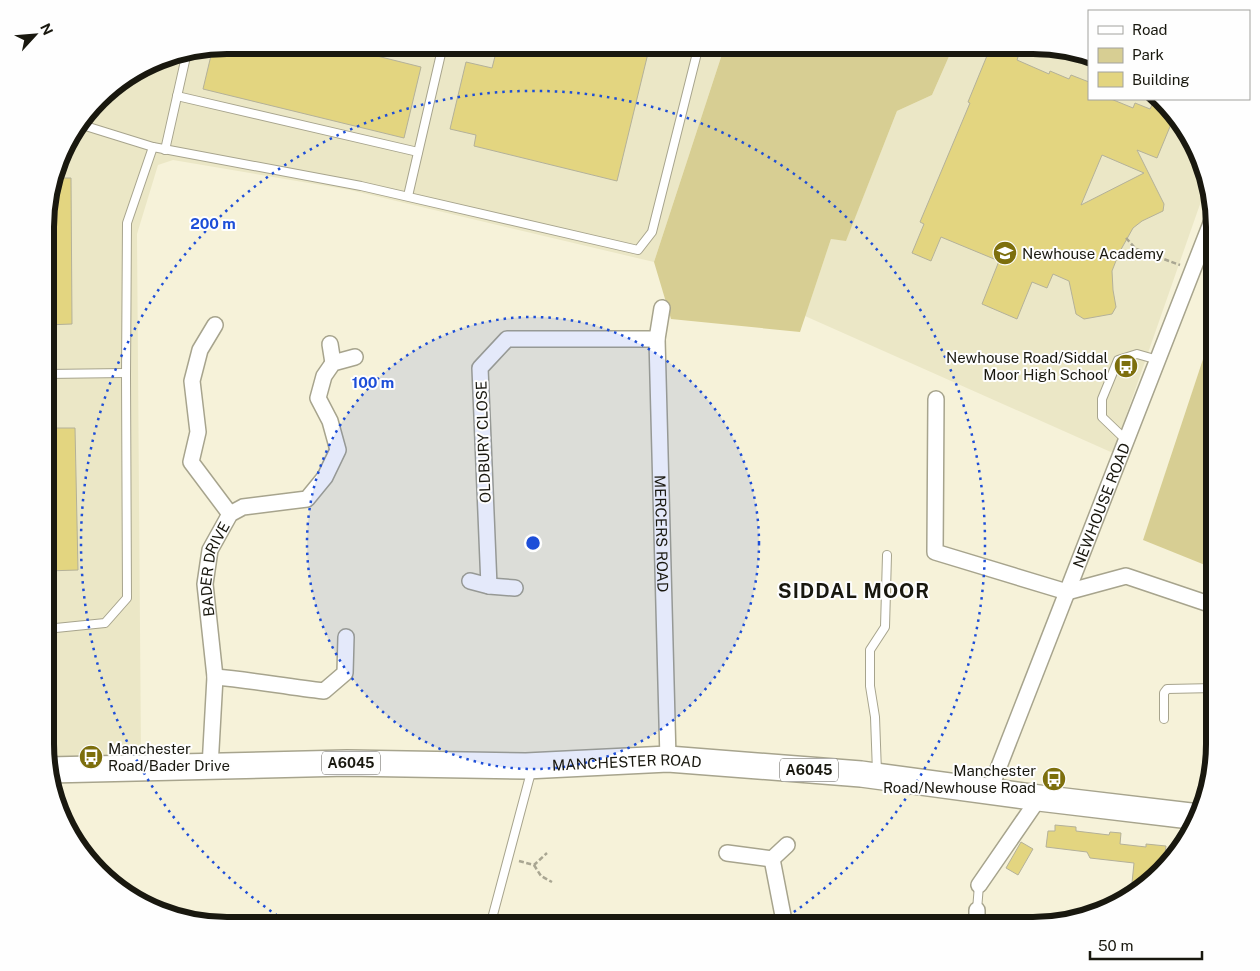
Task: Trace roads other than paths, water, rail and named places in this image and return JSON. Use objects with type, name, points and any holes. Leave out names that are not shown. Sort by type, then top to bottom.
[{"type":"main road","name":"MANCHESTER ROAD","points":[[56,770],[348,763],[530,766],[668,759],[877,776],[989,792],[1191,816]]},
{"type":"street","name":"NEWHOUSE ROAD","points":[[989,792],[1206,236]]},
{"type":"street","name":"MERCERS ROAD","points":[[662,308],[657,339],[668,759]]},
{"type":"street","points":[[215,326],[200,350],[192,381],[198,432],[191,462],[230,514]]},
{"type":"street","name":"OLDBURY CLOSE","points":[[489,586],[480,368],[507,339],[657,339]]},
{"type":"street","points":[[330,344],[333,363],[355,357]]},
{"type":"street","name":"BADER DRIVE","points":[[210,767],[215,677],[206,584],[210,550],[230,514],[243,507],[307,499],[325,478],[338,450],[330,421],[318,398],[324,376],[333,363]]},
{"type":"street","points":[[936,399],[934,552],[1067,592],[1126,576],[1206,603]]},
{"type":"street","points":[[470,581],[489,586],[515,588]]},
{"type":"street","points":[[215,677],[324,691],[345,673],[346,637]]},
{"type":"street","points":[[979,886],[1038,798]]},
{"type":"street","points":[[772,859],[787,845]]},
{"type":"street","points":[[727,853],[772,859]]},
{"type":"street","points":[[772,859],[783,917]]},
{"type":"street","points":[[977,910],[977,917]]},
{"type":"lane","points":[[408,196],[441,54]]},
{"type":"lane","points":[[87,126],[165,150],[361,186],[638,250],[652,232],[697,54]]},
{"type":"lane","points":[[165,150],[185,59]]},
{"type":"lane","points":[[177,96],[418,152]]},
{"type":"lane","points":[[54,628],[105,623],[127,598],[127,223],[153,147]]},
{"type":"lane","points":[[1126,440],[1102,417],[1102,399],[1118,360],[1137,354],[1158,360]]},
{"type":"lane","points":[[54,374],[126,372]]},
{"type":"lane","points":[[877,776],[875,717],[870,686],[870,650],[885,627],[887,556]]},
{"type":"lane","points":[[1164,719],[1164,693],[1167,689],[1206,688]]},
{"type":"lane","points":[[492,917],[530,776],[530,766]]},
{"type":"lane","points":[[977,910],[979,886]]},
{"type":"place","name":"Newhouse Academy","points":[[1005,253]]},
{"type":"place","name":"Newhouse Road/Siddal Moor High School","points":[[1126,366]]},
{"type":"place","name":"Manchester Road/Bader Drive","points":[[91,757]]},
{"type":"place","name":"Manchester Road/Newhouse Road","points":[[1054,779]]},
{"type":"district","name":"SIDDAL MOOR","points":[[854,591]]}]
